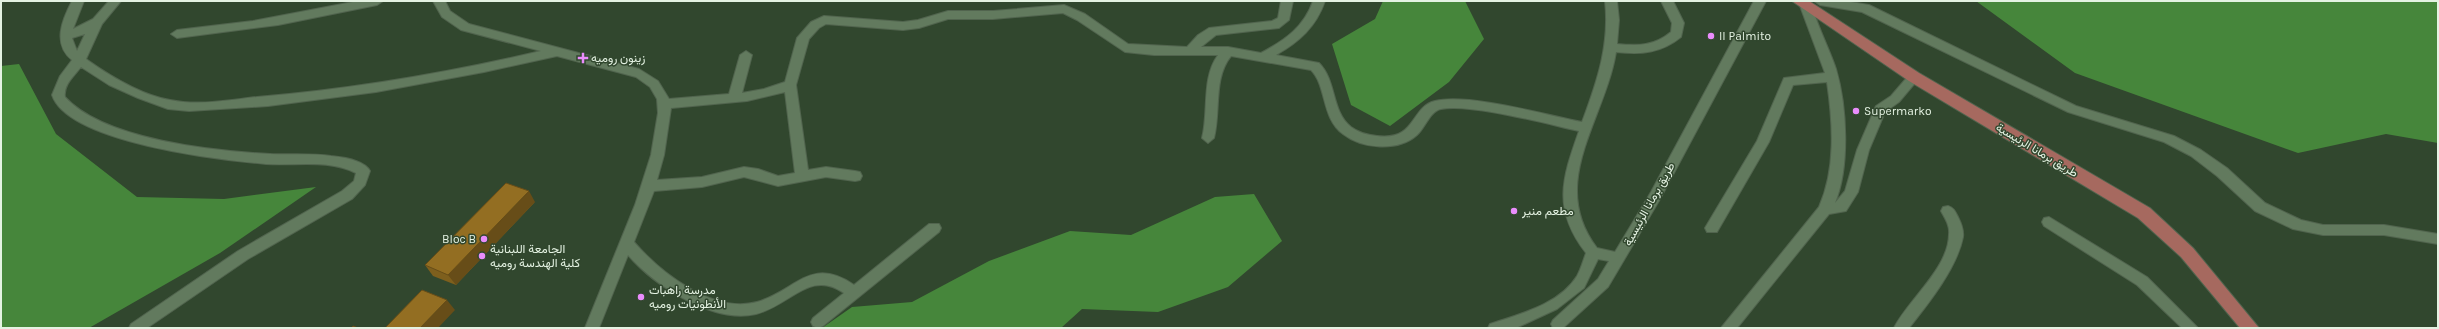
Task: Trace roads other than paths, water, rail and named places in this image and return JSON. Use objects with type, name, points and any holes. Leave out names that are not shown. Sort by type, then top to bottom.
[{"type":"main road","name":"طريق برمانا الرئيسية","points":[[1808,3],[1914,77],[2144,213],[2164,228],[2183,247],[2250,328]]},
{"type":"street","points":[[78,1],[69,20],[65,36],[71,52],[89,68],[161,103],[177,106],[197,106],[300,98],[463,74],[555,52]]},
{"type":"street","points":[[115,1],[97,22],[79,58],[64,79],[58,92],[60,100],[87,120],[126,135],[182,148],[243,156],[335,162],[363,171],[363,176],[358,185],[347,195],[243,255],[136,328]]},
{"type":"street","points":[[177,34],[242,27],[293,16],[338,11],[377,1]]},
{"type":"street","points":[[439,1],[446,14],[465,27],[644,76],[652,82],[665,104],[660,139],[650,186],[592,328]]},
{"type":"street","points":[[1191,50],[1202,38],[1213,31],[1275,25],[1283,20],[1287,1]]},
{"type":"street","points":[[1263,57],[1286,45],[1309,25],[1319,1]]},
{"type":"street","points":[[1495,328],[1525,320],[1561,298],[1579,284],[1593,252],[1582,239],[1573,217],[1569,187],[1586,128],[1598,96],[1611,47],[1614,18],[1611,1]]},
{"type":"street","points":[[1611,47],[1651,50],[1677,34],[1678,23],[1667,1]]},
{"type":"street","name":"طريق برمانا الرئيسية","points":[[1593,252],[1618,258],[1643,219],[1724,63],[1760,1]]},
{"type":"street","points":[[1728,328],[1825,210],[1836,183],[1837,136],[1832,77],[1813,30],[1808,3],[1865,8],[2072,109],[2169,139],[2196,153],[2222,172],[2260,207],[2298,225],[2323,230],[2384,230],[2438,239]]},
{"type":"street","points":[[802,176],[790,85],[804,35],[814,24],[824,20],[903,26],[919,24],[948,15],[992,15],[1064,9],[1081,17],[1125,48],[1154,51],[1228,51],[1310,64],[1319,68],[1329,102],[1336,116],[1347,130],[1360,137],[1383,142],[1400,139],[1410,133],[1427,112],[1436,105],[1449,103],[1470,105],[1586,128]]},
{"type":"street","points":[[65,36],[84,30],[97,22]]},
{"type":"street","points":[[1208,138],[1213,121],[1214,74],[1217,64],[1228,51]]},
{"type":"street","points":[[735,97],[746,55]]},
{"type":"street","points":[[64,79],[89,68]]},
{"type":"street","points":[[1712,228],[1763,142],[1788,81],[1832,77]]},
{"type":"street","points":[[1825,210],[1841,207],[1851,192],[1863,150],[1880,109],[1895,99],[1914,77]]},
{"type":"street","points":[[665,104],[776,92],[790,85]]},
{"type":"street","points":[[650,186],[702,182],[744,172],[758,174],[764,178],[778,181],[826,172],[855,176]]},
{"type":"street","points":[[1901,328],[1917,308],[1952,250],[1956,236],[1954,220],[1948,211]]},
{"type":"street","points":[[2050,222],[2142,281],[2191,328]]},
{"type":"street","points":[[818,322],[934,228]]},
{"type":"street","points":[[626,243],[654,273],[669,284],[713,306],[728,310],[757,308],[768,304],[791,289],[820,276],[833,279],[854,293]]},
{"type":"street","points":[[1558,324],[1603,283],[1618,258]]},
{"type":"place","name":"Il Palmito","points":[[1711,36]]},
{"type":"place","name":"زينون روميه","points":[[583,58]]},
{"type":"place","name":"Supermarko","points":[[1856,111]]},
{"type":"place","name":"مطعم منير","points":[[1514,211]]},
{"type":"place","name":"Bloc B","points":[[484,239]]},
{"type":"place","name":"الجامعة اللبنانية كلية الهندسة روميه","points":[[482,256]]},
{"type":"place","name":"مدرسة راهبات الأنطونيات روميه","points":[[641,297]]}]
